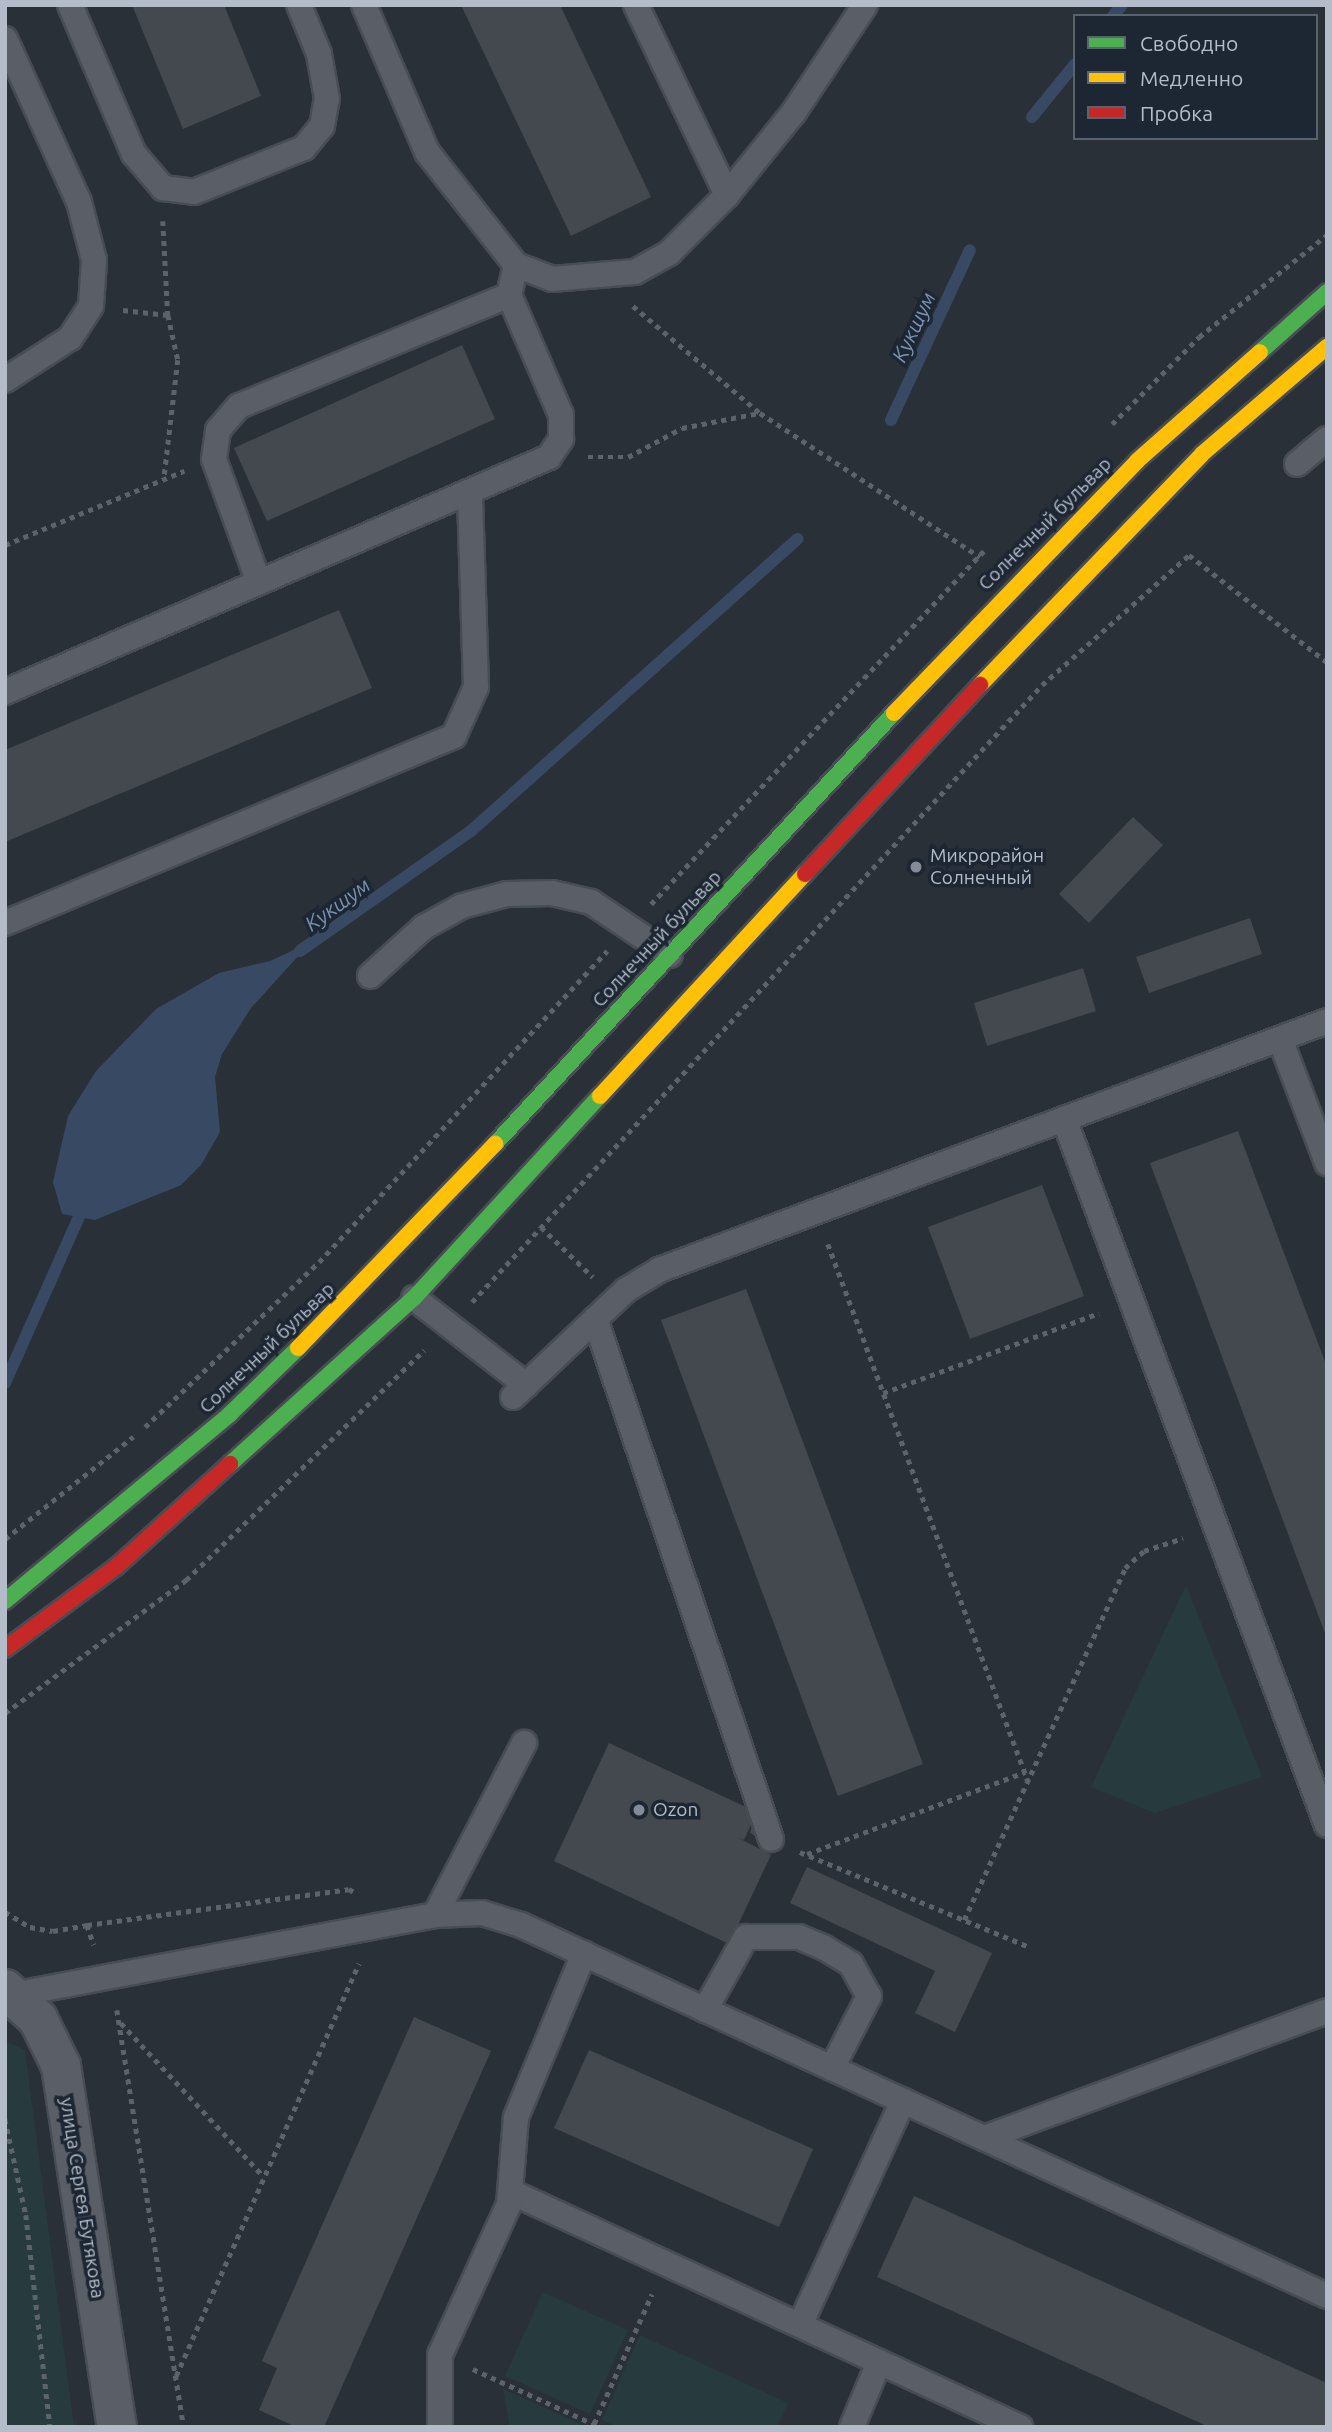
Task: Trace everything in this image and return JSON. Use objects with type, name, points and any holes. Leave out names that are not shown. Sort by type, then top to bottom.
[{"type":"street","name":"Солнечный бульвар","points":[[5,1601],[230,1414],[395,1282],[670,955],[1012,586],[1137,461],[1327,292]]},
{"type":"street","name":"Солнечный бульвар","points":[[5,1649],[116,1567],[395,1282],[705,983],[1044,615],[1202,454],[1327,347]]},
{"type":"street","points":[[670,955],[705,983]]},
{"type":"street","name":"улица Сергея Бутякова","points":[[9,1992],[48,2033],[61,2066],[117,2427]]},
{"type":"lane","points":[[70,5],[134,154],[163,188],[194,192],[304,148],[322,126],[327,99],[319,54],[299,5]]},
{"type":"lane","points":[[363,5],[427,152],[516,265],[552,279],[600,279],[635,272],[668,253],[727,195],[794,112],[865,5]]},
{"type":"lane","points":[[636,5],[727,195]]},
{"type":"lane","points":[[5,39],[79,202],[94,260],[91,306],[70,338],[5,380]]},
{"type":"lane","points":[[5,692],[258,580],[470,493],[549,457],[561,439],[561,415],[509,295],[516,265]]},
{"type":"lane","points":[[258,580],[214,459],[218,430],[239,406],[509,295]]},
{"type":"lane","points":[[1297,464],[1327,439]]},
{"type":"lane","points":[[5,923],[454,736],[476,687],[470,493]]},
{"type":"lane","points":[[370,976],[424,928],[462,906],[507,894],[552,893],[591,902],[632,925],[670,955]]},
{"type":"lane","points":[[395,1282],[450,1325],[520,1391],[616,1299],[659,1270],[1327,1021]]},
{"type":"lane","points":[[1280,1039],[1327,1163]]},
{"type":"lane","points":[[1063,1119],[1327,1825]]},
{"type":"lane","points":[[595,1319],[771,1839]]},
{"type":"lane","points":[[435,1915],[524,1743]]},
{"type":"lane","points":[[9,1992],[105,1978],[435,1915],[502,1917],[1327,2296]]},
{"type":"lane","points":[[705,2010],[746,1937],[799,1937],[823,1947],[851,1964],[869,1996],[832,2068]]},
{"type":"lane","points":[[440,2427],[440,2354],[511,2192],[516,2117],[584,1954]]},
{"type":"lane","points":[[984,2138],[1327,2011]]},
{"type":"lane","points":[[800,2325],[903,2101]]},
{"type":"lane","points":[[511,2192],[1020,2427]]},
{"type":"lane","points":[[852,2427],[879,2362]]},
{"type":"path","points":[[163,188],[168,315],[178,359],[164,479]]},
{"type":"path","points":[[1103,432],[1199,337],[1327,234]]},
{"type":"path","points":[[600,279],[760,413],[978,556]]},
{"type":"path","points":[[91,306],[168,315]]},
{"type":"path","points":[[549,457],[628,457],[682,428],[760,413]]},
{"type":"path","points":[[5,545],[214,459]]},
{"type":"path","points":[[5,1539],[145,1427],[319,1262],[988,547]]},
{"type":"path","points":[[5,1713],[195,1573],[450,1325],[1042,685],[1189,555],[1327,662]]},
{"type":"path","points":[[816,1212],[1028,1781]]},
{"type":"path","points":[[542,1228],[616,1299]]},
{"type":"path","points":[[883,1394],[1131,1301]]},
{"type":"path","points":[[964,1920],[1125,1568],[1144,1551],[1216,1527]]},
{"type":"path","points":[[806,1854],[1025,1772]]},
{"type":"path","points":[[771,1839],[1029,1947]]},
{"type":"path","points":[[5,1912],[30,1927],[87,1925],[349,1889],[372,1903],[375,1926],[176,2376]]},
{"type":"path","points":[[87,1925],[121,2022],[184,2427]]},
{"type":"path","points":[[121,2022],[264,2177]]},
{"type":"path","points":[[5,2119],[26,2215],[50,2427]]},
{"type":"path","points":[[594,2424],[666,2264]]},
{"type":"path","points":[[440,2354],[600,2427]]},
{"type":"green space","points":[[1186,1585],[1262,1777],[1155,1813],[1091,1787]]},
{"type":"green space","points":[[5,2041],[25,2050],[74,2427],[5,2427]]},
{"type":"green space","points":[[543,2292],[628,2330],[590,2414],[505,2376]]},
{"type":"green space","points":[[640,2335],[788,2403],[777,2427],[617,2427],[602,2420]]},
{"type":"green space","points":[[503,2389],[587,2427],[510,2427]]},
{"type":"water","points":[[311,942],[251,1008],[222,1054],[215,1077],[220,1132],[201,1165],[181,1185],[95,1220],[62,1214],[53,1182],[68,1116],[96,1071],[156,1009],[219,973],[270,961]]},
{"type":"building","points":[[132,5],[224,5],[261,96],[183,129]]},
{"type":"building","points":[[461,5],[560,5],[651,197],[571,236]]},
{"type":"building","points":[[462,345],[495,419],[267,521],[234,448]]},
{"type":"building","points":[[339,610],[372,688],[5,842],[5,750]]},
{"type":"building","points":[[1133,817],[1163,845],[1089,923],[1059,894]]},
{"type":"building","points":[[1250,918],[1262,954],[1149,993],[1136,957]]},
{"type":"building","points":[[1083,968],[1096,1011],[987,1046],[974,1003]]},
{"type":"building","points":[[1238,1131],[1327,1367],[1326,1636],[1150,1163]]},
{"type":"building","points":[[1042,1185],[1084,1296],[970,1339],[928,1227]]},
{"type":"building","points":[[746,1289],[923,1764],[838,1796],[661,1320]]},
{"type":"building","points":[[609,1743],[767,1817],[757,1837],[750,1833],[754,1818],[744,1840],[737,1837],[771,1855],[729,1944],[554,1861]]},
{"type":"building","points":[[807,1867],[992,1953],[955,2032],[915,2013],[935,1971],[790,1903]]},
{"type":"building","points":[[414,2017],[491,2051],[324,2427],[296,2427],[259,2410],[277,2368],[262,2361]]},
{"type":"building","points":[[589,2050],[813,2149],[779,2227],[554,2128]]},
{"type":"building","points":[[914,2196],[1327,2383],[1327,2427],[1209,2427],[877,2277]]},
{"type":"waterway","name":"Кукшум","points":[[1115,14],[1122,5]]},
{"type":"waterway","name":"Кукшум","points":[[1032,117],[1073,66]]},
{"type":"waterway","name":"Кукшум","points":[[891,420],[970,250]]},
{"type":"waterway","name":"Кукшум","points":[[300,951],[471,831],[798,539]]},
{"type":"waterway","name":"Кукшум","points":[[5,1383],[83,1208]]},
{"type":"traffic: fast","points":[[1260,352],[1327,292]]},
{"type":"traffic: fast","points":[[495,1144],[894,713]]},
{"type":"traffic: fast","points":[[230,1464],[414,1298],[600,1096]]},
{"type":"traffic: fast","points":[[5,1601],[230,1414],[298,1348]]},
{"type":"traffic: slow","points":[[980,685],[1202,454],[1327,347]]},
{"type":"traffic: slow","points":[[894,713],[1137,461],[1260,352]]},
{"type":"traffic: slow","points":[[600,1096],[805,874]]},
{"type":"traffic: slow","points":[[298,1348],[495,1144]]},
{"type":"traffic: jam","points":[[805,874],[980,685]]},
{"type":"traffic: jam","points":[[5,1649],[116,1567],[230,1464]]},
{"type":"place","name":"Микрорайон Солнечный","points":[[916,867]]},
{"type":"place","name":"Ozon","points":[[639,1810]]}]
